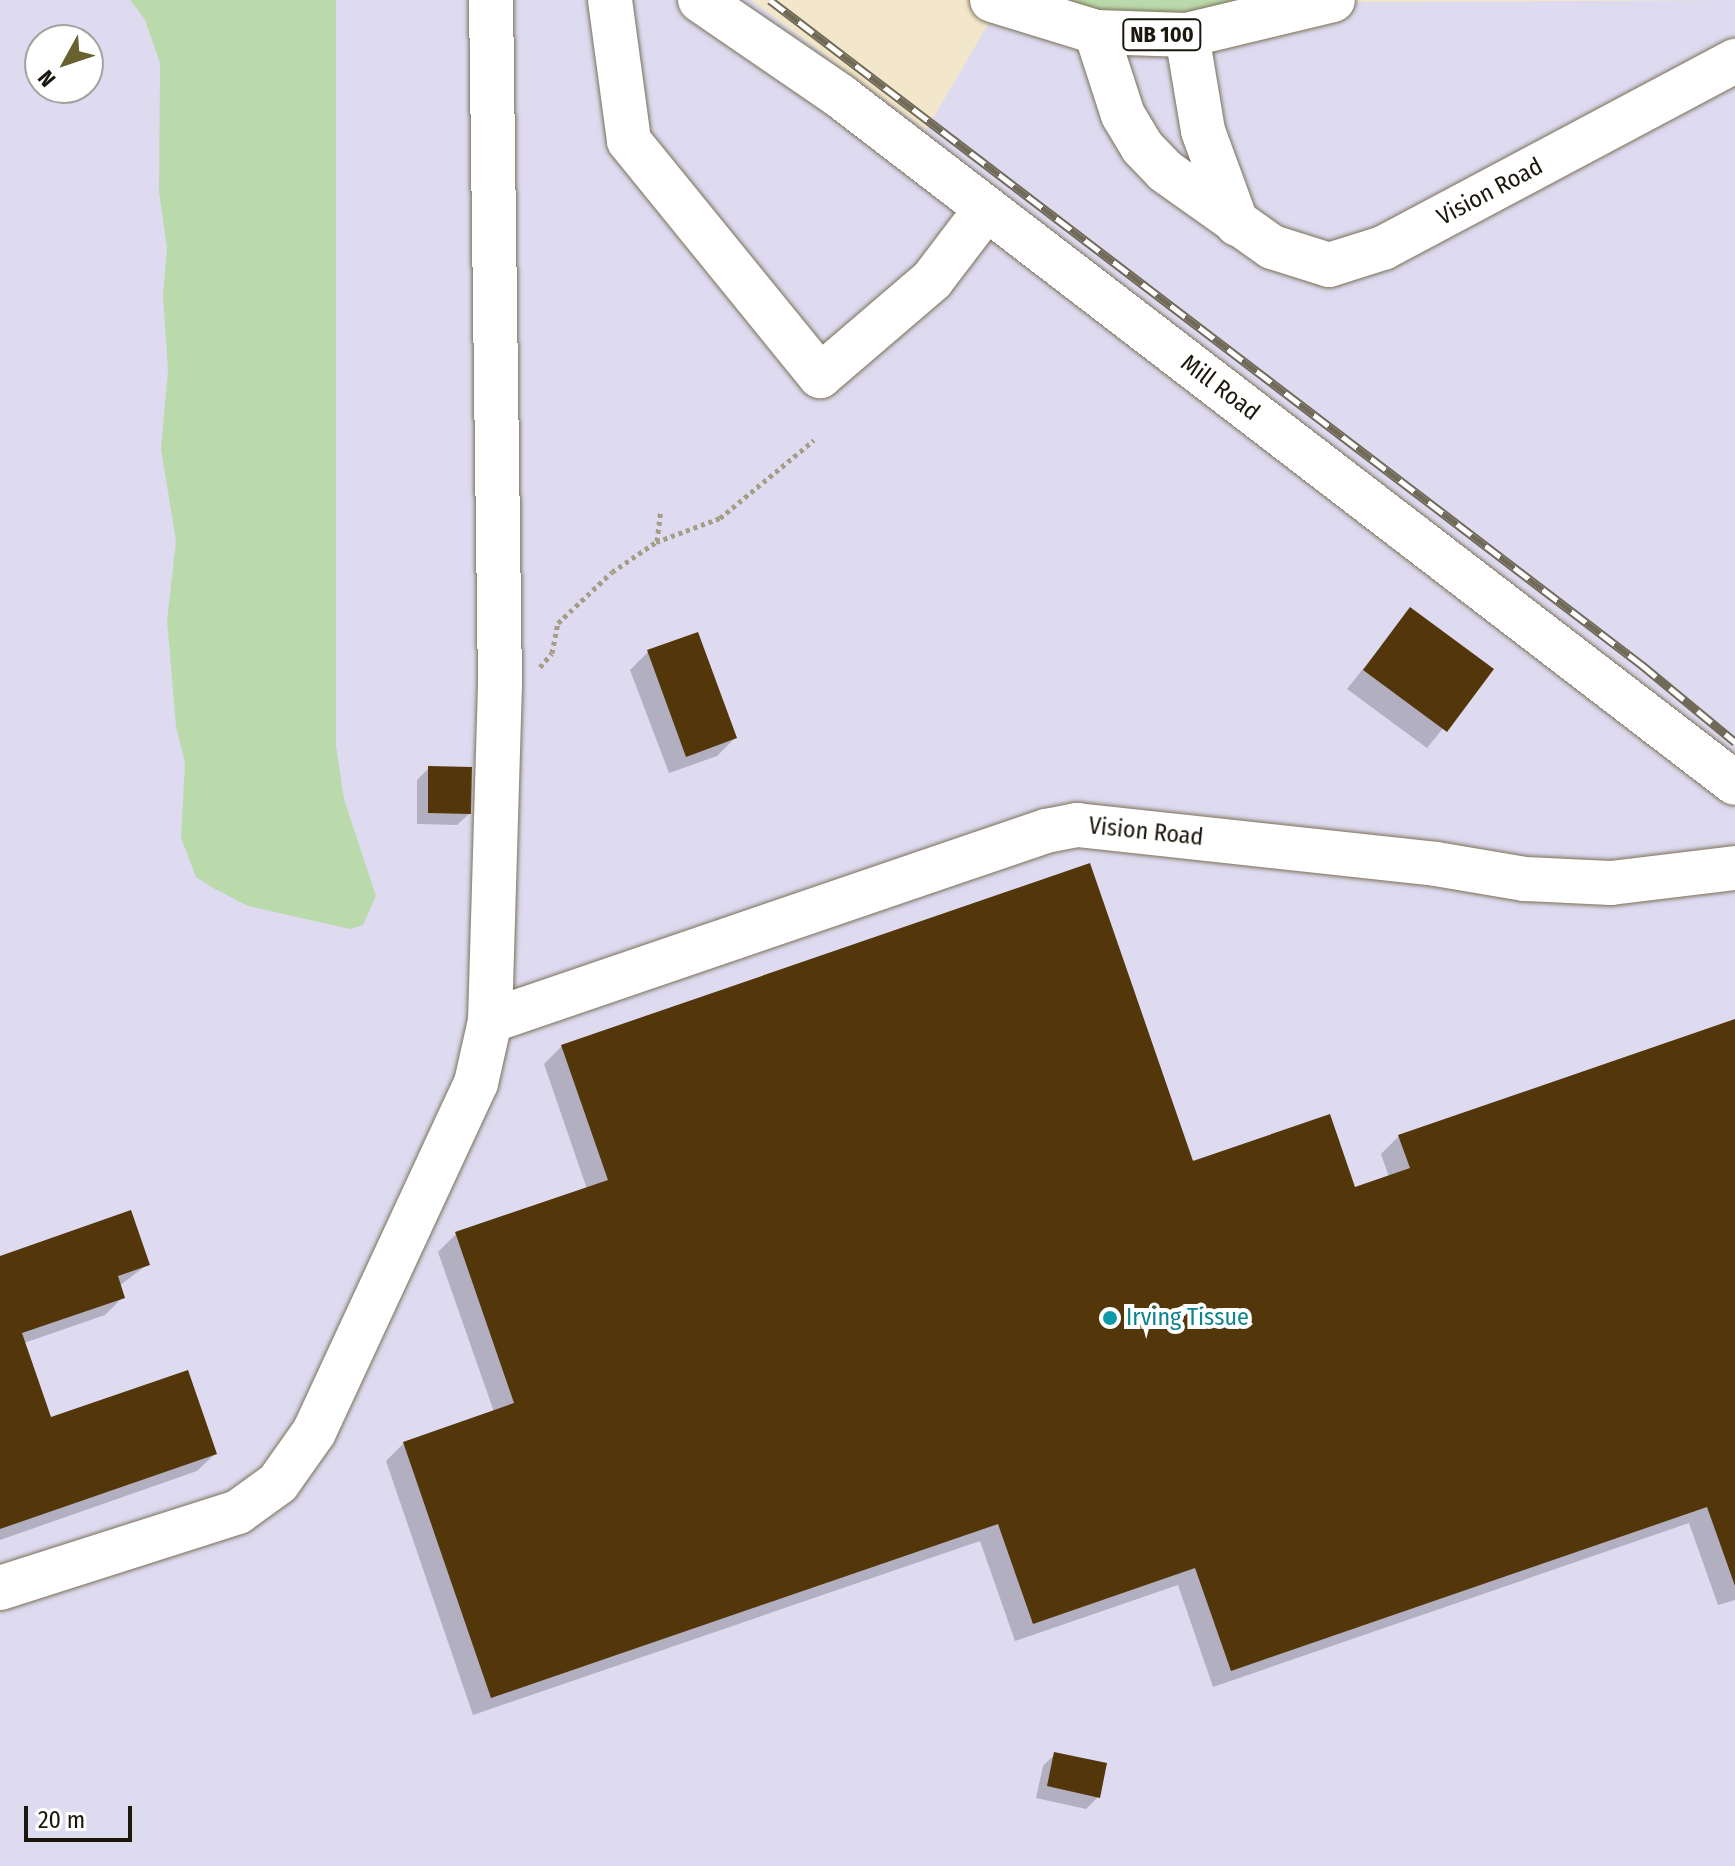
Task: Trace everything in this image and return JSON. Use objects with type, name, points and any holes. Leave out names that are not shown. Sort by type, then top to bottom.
[{"type":"street","points":[[0,1588],[238,1512],[278,1483],[314,1432],[470,1097],[490,1021],[520,683],[491,0]]},
{"type":"street","points":[[610,0],[629,141],[820,376],[932,280],[986,209]]},
{"type":"street","name":"Mill Road","points":[[700,0],[840,96],[1735,783]]},
{"type":"street","name":"NB 100","points":[[992,0],[1096,32],[1187,35],[1333,0]]},
{"type":"street","name":"Vision Road","points":[[1096,32],[1117,100],[1142,147],[1238,226],[1302,260],[1329,265],[1354,260],[1735,61]]},
{"type":"street","points":[[1187,35],[1203,131],[1238,226]]},
{"type":"street","name":"Vision Road","points":[[490,1021],[1031,836],[1077,825],[1436,864],[1525,879],[1611,883],[1735,868]]},
{"type":"path","points":[[520,683],[558,623],[612,572],[656,542],[720,518],[814,440]]},
{"type":"path","points":[[656,542],[661,510]]},
{"type":"shaded area","points":[[0,0],[751,0],[926,130],[1000,4],[1735,0],[1735,1866],[0,1866]]},
{"type":"green space","points":[[130,0],[336,0],[336,746],[344,799],[376,896],[363,925],[350,929],[248,906],[213,888],[196,877],[181,838],[185,763],[176,727],[167,620],[176,541],[161,449],[168,370],[163,296],[167,248],[159,192],[160,63],[145,20]]},
{"type":"green space","points":[[992,0],[1333,0],[1187,35]]},
{"type":"building","points":[[1410,607],[1494,669],[1447,732],[1363,670]]},
{"type":"building","points":[[698,632],[737,738],[686,757],[647,650]]},
{"type":"building","points":[[428,766],[472,767],[471,814],[428,813]]},
{"type":"building","name":"Irving Tissue","points":[[1090,863],[1193,1161],[1330,1114],[1355,1187],[1410,1168],[1398,1135],[1735,1019],[1735,1586],[1707,1507],[1231,1671],[1195,1568],[1033,1624],[998,1524],[491,1698],[403,1442],[514,1403],[455,1232],[608,1180],[561,1045]]},
{"type":"building","points":[[131,1210],[150,1265],[118,1276],[125,1298],[22,1333],[51,1417],[188,1370],[217,1454],[0,1529],[0,1256]]},
{"type":"building","points":[[1054,1752],[1107,1763],[1100,1798],[1047,1786]]},
{"type":"railway","points":[[770,0],[1642,665],[1735,742]]},
{"type":"place","name":"Irving Tissue","points":[[1110,1318]]}]
